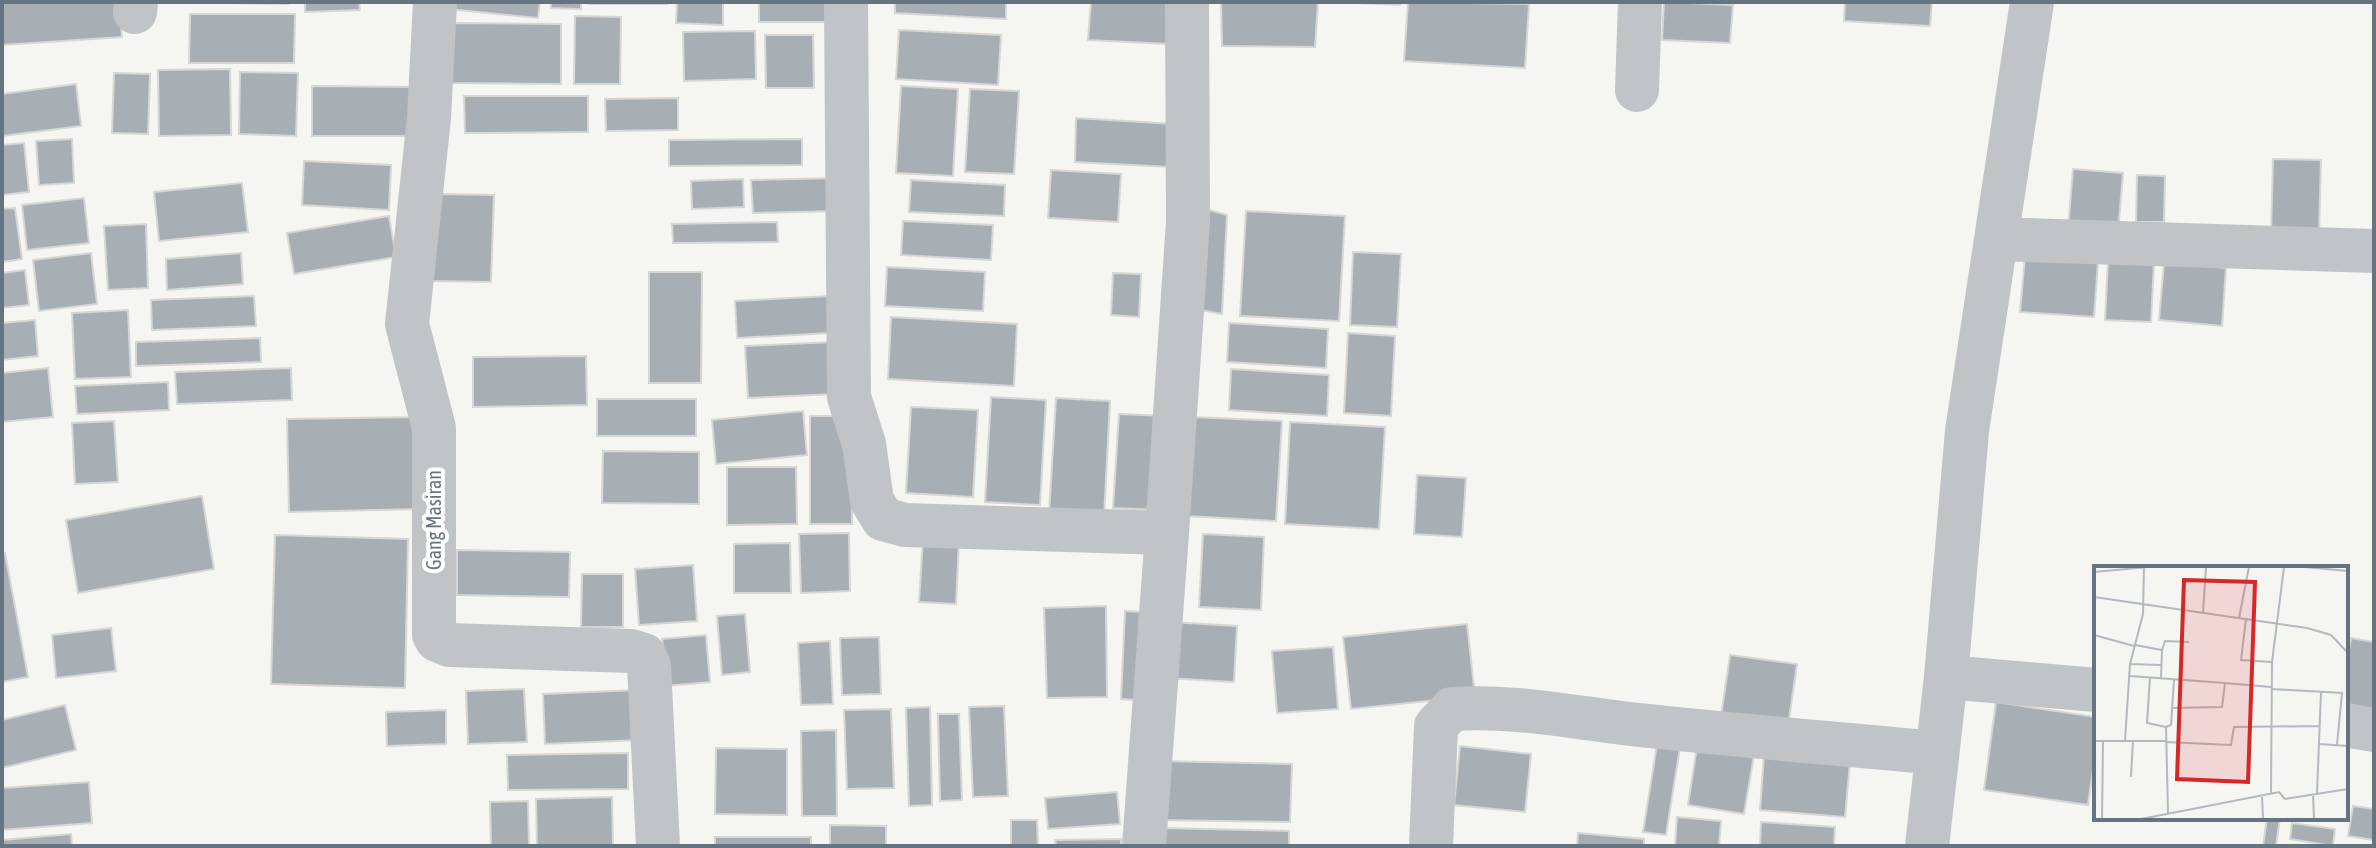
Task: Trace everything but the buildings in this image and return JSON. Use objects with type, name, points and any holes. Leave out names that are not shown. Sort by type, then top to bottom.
[{"type":"street","name":"Gang Masiran","points":[[435,2],[429,118],[407,324],[434,428],[434,635],[437,640],[449,645],[631,651],[644,655],[649,666],[658,846]]},
{"type":"street","points":[[846,2],[849,397],[864,444],[872,501],[877,512],[883,519],[905,525],[1167,533]]},
{"type":"street","points":[[1144,846],[1188,221],[1187,2]]},
{"type":"street","points":[[1637,90],[1640,2]]},
{"type":"street","points":[[1927,846],[1946,677],[1967,431],[2032,2]]},
{"type":"street","points":[[1996,239],[2374,251]]},
{"type":"street","points":[[1946,677],[2094,690]]},
{"type":"street","points":[[1431,846],[1436,726],[1452,709],[1487,707],[1535,710],[1622,723],[1937,753]]},
{"type":"street","points":[[2348,725],[2374,730]]}]
